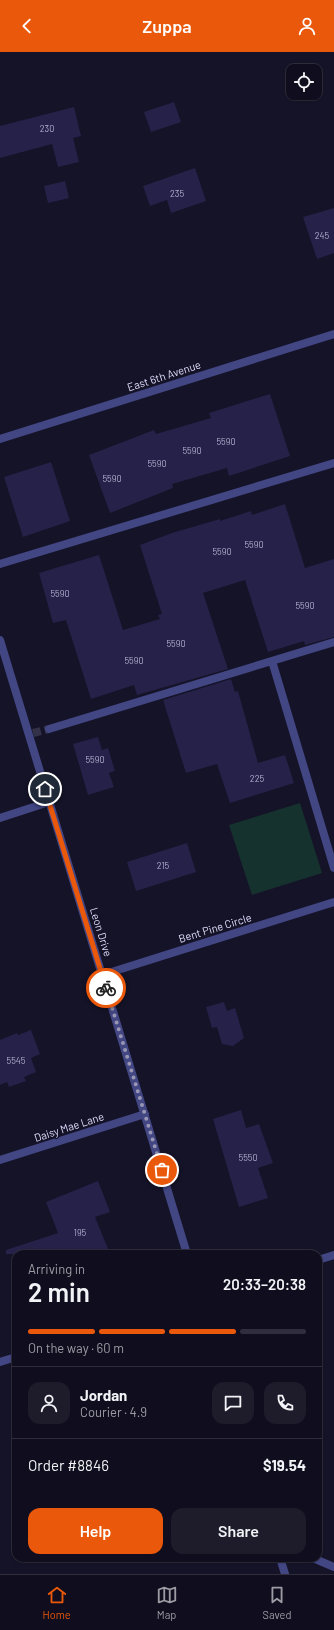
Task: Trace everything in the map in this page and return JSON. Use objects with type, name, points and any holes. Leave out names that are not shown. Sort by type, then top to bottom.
[{"type":"street","name":"East 6th Avenue","points":[[0,439],[334,334]]},
{"type":"street","points":[[0,564],[334,463]]},
{"type":"street","name":"Leon Drive","points":[[0,640],[31,733],[50,802],[186,1250]]},
{"type":"street","points":[[49,729],[334,642]]},
{"type":"street","points":[[272,661],[334,868]]},
{"type":"street","points":[[0,818],[50,802]]},
{"type":"street","name":"Bent Pine Circle","points":[[102,975],[334,902]]},
{"type":"street","name":"Daisy Mae Lane","points":[[0,1160],[145,1114]]},
{"type":"street","points":[[322,1259],[334,1255]]},
{"type":"street","points":[[0,1362],[12,1358]]},
{"type":"street","points":[[281,1562],[285,1574]]},
{"type":"street","points":[[322,1562],[334,1567]]},
{"type":"green space","points":[[300,803],[322,873],[252,895],[229,825]]},
{"type":"building","points":[[174,102],[181,122],[151,132],[144,112]]},
{"type":"building","points":[[74,107],[81,136],[73,138],[79,162],[58,167],[52,144],[0,158],[0,126]]},
{"type":"building","points":[[195,168],[206,201],[171,213],[167,200],[150,206],[143,186]]},
{"type":"building","points":[[65,181],[69,198],[48,203],[44,186]]},
{"type":"building","points":[[334,208],[334,253],[317,259],[303,217]]},
{"type":"building","points":[[270,394],[290,456],[229,476],[227,468],[172,484],[173,488],[110,513],[89,455],[154,430],[156,434],[211,418],[209,413]]},
{"type":"building","points":[[51,462],[70,521],[23,537],[4,477]]},
{"type":"building","points":[[285,504],[305,568],[334,559],[334,637],[305,645],[304,641],[268,652],[245,580],[203,593],[228,669],[137,695],[134,685],[91,699],[66,620],[53,623],[39,573],[99,555],[123,630],[160,619],[158,615],[162,614],[140,545],[172,533],[220,519],[220,521],[251,511],[252,515]]},
{"type":"building","points":[[231,679],[235,692],[238,691],[258,763],[285,755],[294,783],[230,803],[217,764],[186,773],[163,700]]},
{"type":"building","points":[[98,737],[102,750],[108,748],[115,771],[109,773],[114,787],[88,795],[73,744]]},
{"type":"building","points":[[187,843],[196,872],[136,891],[127,862]]},
{"type":"building","points":[[224,1002],[227,1011],[235,1008],[244,1038],[233,1046],[222,1044],[217,1027],[212,1028],[206,1007]]},
{"type":"building","points":[[31,1030],[40,1054],[31,1058],[36,1072],[24,1077],[26,1081],[9,1087],[7,1082],[0,1085],[0,1040],[17,1033],[18,1035]]},
{"type":"building","points":[[241,1110],[246,1128],[259,1124],[273,1163],[258,1168],[268,1198],[239,1207],[213,1119]]},
{"type":"building","points":[[98,1181],[110,1212],[95,1217],[108,1249],[12,1250],[12,1254],[6,1254],[6,1250],[58,1233],[46,1202]]},
{"type":"tunnel","points":[[33,733],[49,729]]},
{"type":"way so far","points":[[106,988],[162,1170]]},
{"type":"route","points":[[45,789],[106,988]]}]
